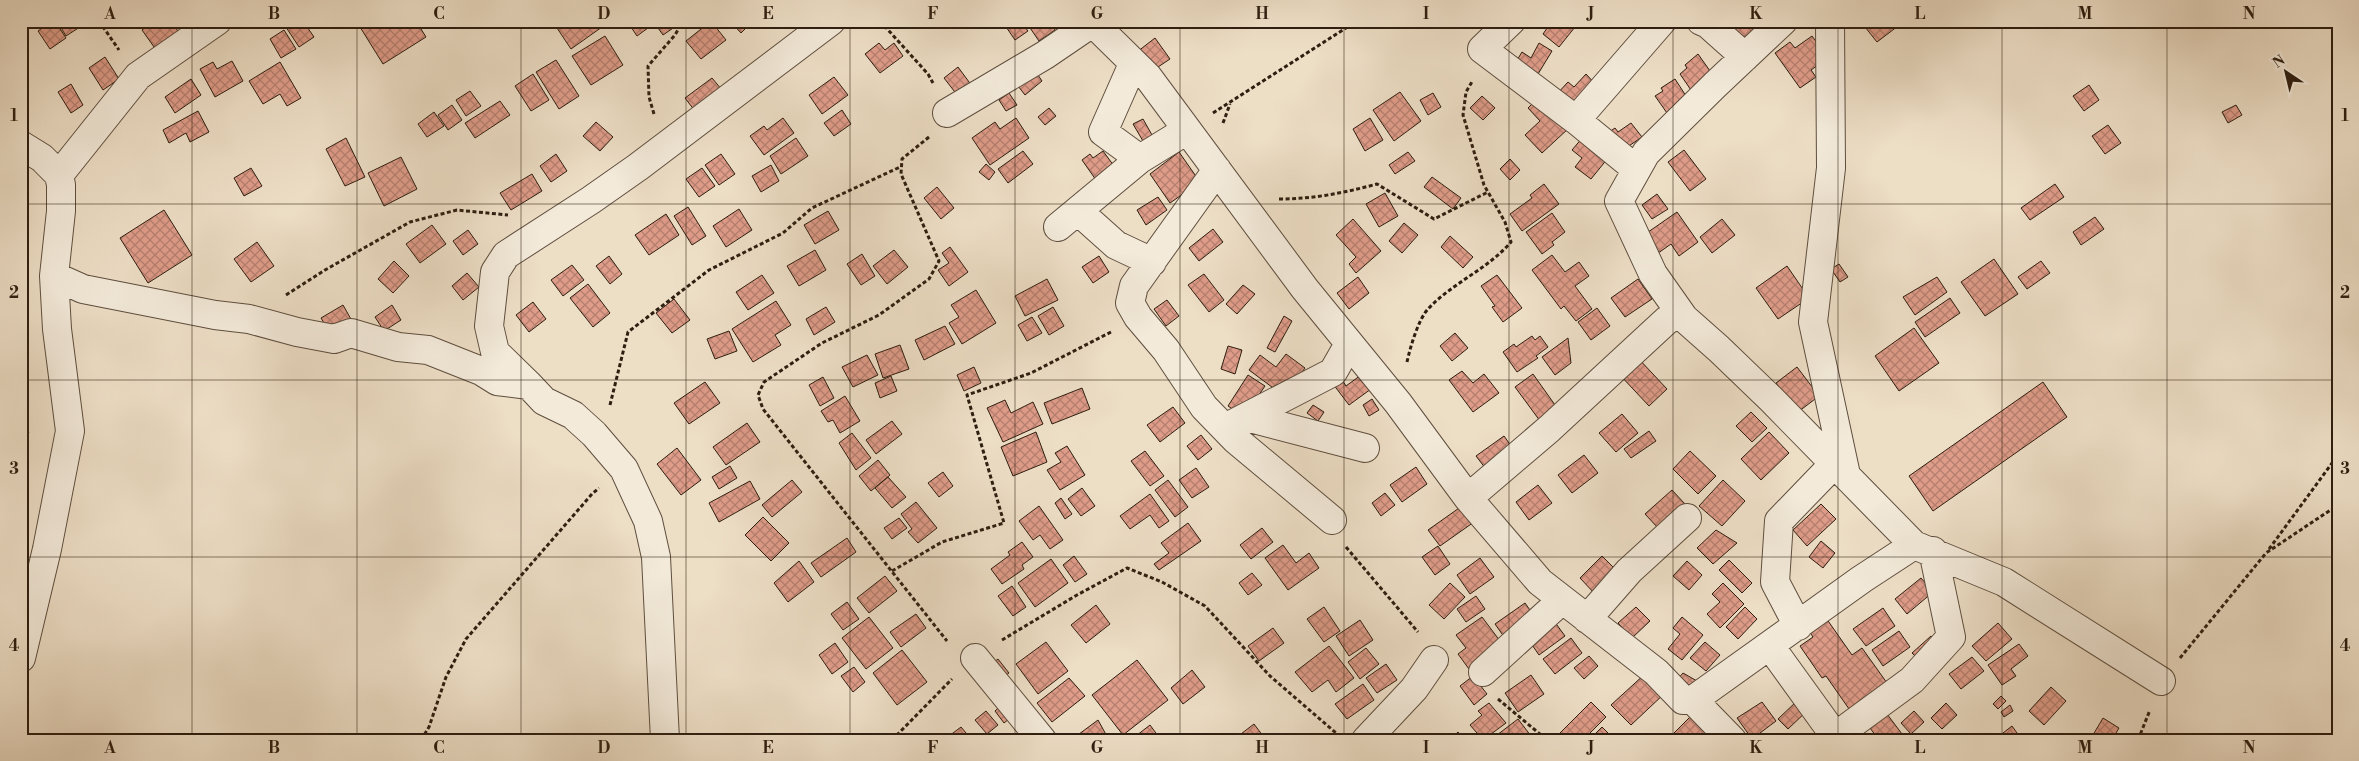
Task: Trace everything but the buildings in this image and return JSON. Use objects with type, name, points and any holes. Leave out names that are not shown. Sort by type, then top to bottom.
[{"type":"street","points":[[59,175],[138,76],[217,21]]},
{"type":"street","points":[[665,740],[656,557],[648,520],[624,469],[600,442],[572,415],[544,401],[495,352],[489,326],[495,272],[506,255],[591,200],[831,21]]},
{"type":"street","points":[[1511,21],[1482,49],[1576,120],[1636,169]]},
{"type":"street","points":[[1576,120],[1662,21]]},
{"type":"street","points":[[1701,21],[1708,24],[1745,57]]},
{"type":"street","points":[[1783,21],[1646,153],[1619,201],[1653,274],[1684,318],[1772,400],[1840,469],[1923,548],[2004,582],[2161,681]]},
{"type":"street","points":[[1830,21],[1831,168],[1813,322],[1840,469]]},
{"type":"street","points":[[946,113],[1045,55],[1091,22],[1148,77],[1305,289],[1398,403],[1468,498],[1540,582],[1656,672],[1683,700],[1693,700],[1862,579],[1923,548]]},
{"type":"street","points":[[1134,64],[1103,132],[1140,159]]},
{"type":"street","points":[[1152,262],[1068,219],[1140,159],[1187,130]]},
{"type":"street","points":[[21,145],[42,158],[59,175],[61,185],[61,211],[54,276],[57,329],[70,430],[21,658]]},
{"type":"street","points":[[1217,170],[1134,286],[1130,303],[1138,317],[1166,350],[1204,407],[1236,423],[1365,448]]},
{"type":"street","points":[[54,276],[83,289],[216,315],[249,319],[297,332],[334,339],[350,333],[398,347],[428,350],[481,371],[497,381],[529,385]]},
{"type":"street","points":[[1468,498],[1549,429],[1667,320],[1675,316],[1684,318]]},
{"type":"street","points":[[1236,423],[1333,372],[1349,344]]},
{"type":"street","points":[[1236,423],[1332,520]]},
{"type":"street","points":[[1798,626],[1774,582],[1779,521],[1840,469]]},
{"type":"street","points":[[1587,619],[1629,571],[1687,518]]},
{"type":"street","points":[[1770,646],[1827,736],[1912,680],[1952,637],[1923,548]]},
{"type":"street","points":[[1483,672],[1562,600]]},
{"type":"street","points":[[1366,740],[1414,689],[1434,660]]},
{"type":"street","points":[[971,661],[1042,740]]},
{"type":"street","points":[[1693,700],[1732,740]]},
{"type":"path","points":[[660,149],[656,122],[648,97],[648,66],[675,35],[683,21]]},
{"type":"path","points":[[880,21],[928,74],[946,113],[944,123],[902,159],[900,174],[939,261],[929,279],[878,315],[822,343],[764,382],[758,395],[762,409],[892,571],[971,661]]},
{"type":"path","points":[[1230,104],[1357,21]]},
{"type":"path","points":[[600,442],[628,332],[709,270],[783,233],[812,208],[901,166]]},
{"type":"path","points":[[1238,198],[1300,199],[1337,194],[1377,184],[1434,219],[1488,192]]},
{"type":"path","points":[[249,319],[324,270],[410,222],[457,210],[524,217],[546,228]]},
{"type":"path","points":[[892,571],[942,542],[1004,523],[967,394],[1031,373],[1107,335],[1114,329],[1130,303]]},
{"type":"path","points":[[2138,740],[2161,681],[2266,552],[2338,455]]},
{"type":"path","points":[[421,740],[430,727],[446,677],[466,639],[592,494],[624,469]]},
{"type":"path","points":[[2266,552],[2338,505]]},
{"type":"path","points":[[892,740],[971,661],[1077,595],[1127,568],[1162,582],[1205,606],[1270,676],[1337,733]]}]
